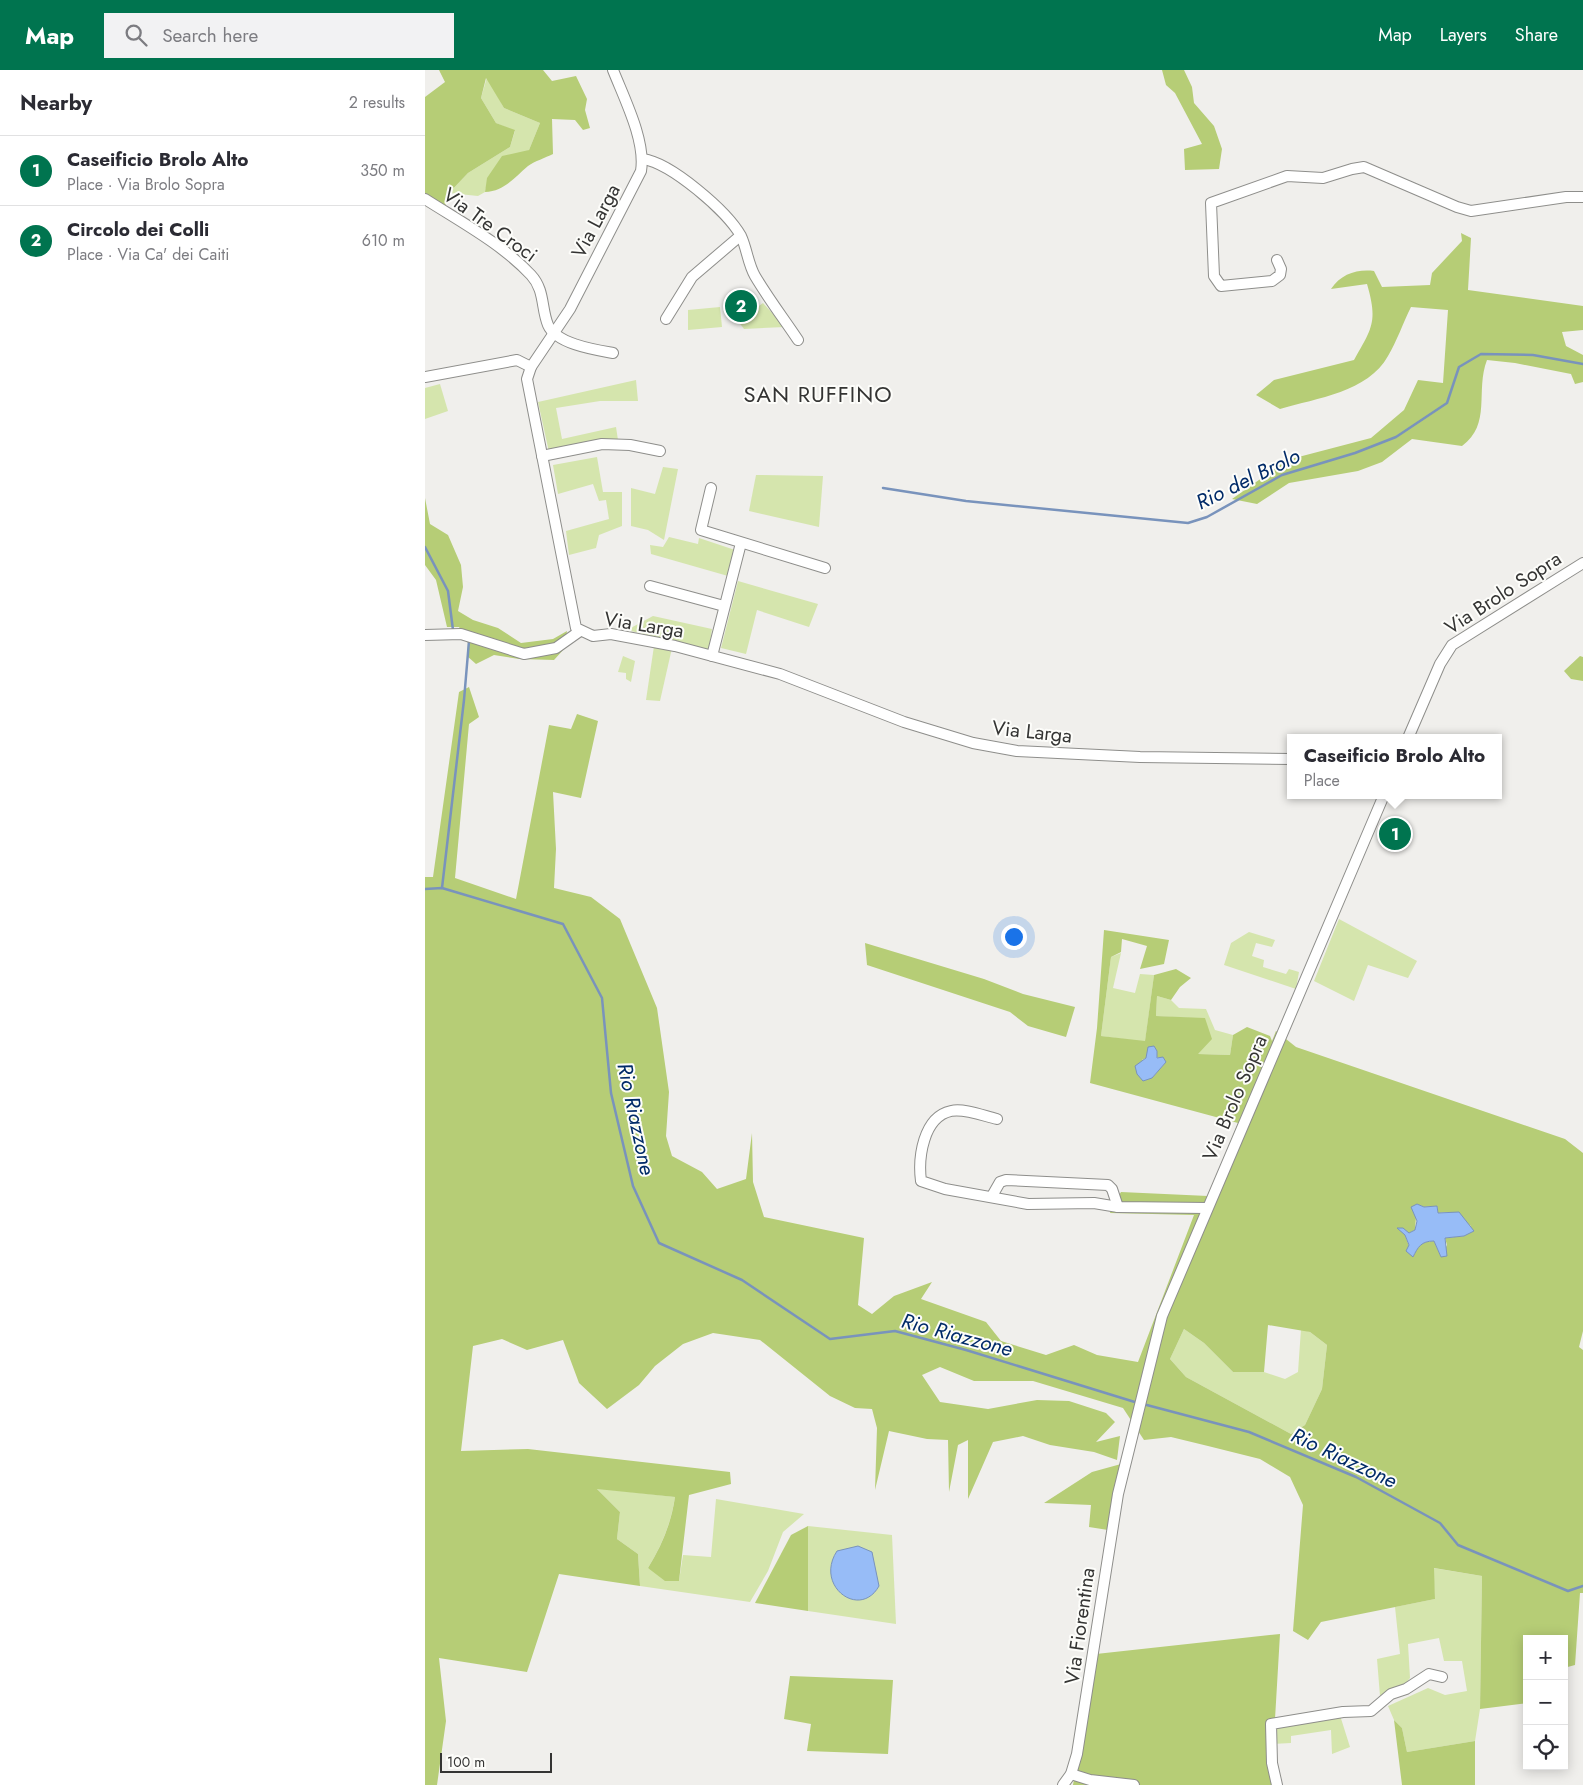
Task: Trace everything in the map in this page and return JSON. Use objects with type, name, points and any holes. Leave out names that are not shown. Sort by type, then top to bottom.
[{"type":"street","points":[[613,70],[636,133],[643,159],[655,163],[693,186],[715,204],[740,236],[754,274],[798,340]]},
{"type":"street","name":"Via Larga","points":[[643,159],[641,171],[633,189],[556,332],[531,367],[527,379],[576,628],[593,636],[625,636],[780,674],[904,722],[973,743],[1017,751],[1140,757],[1287,759]]},
{"type":"street","points":[[1277,260],[1281,269],[1280,275],[1272,280],[1221,286],[1214,276],[1211,203],[1287,176],[1323,178],[1352,169],[1364,168],[1457,207],[1471,210],[1566,197],[1583,197]]},
{"type":"street","name":"Via Tre Croci","points":[[425,199],[491,242],[531,276],[541,290],[548,325],[556,332]]},
{"type":"street","points":[[665,319],[692,278],[740,236]]},
{"type":"street","points":[[556,332],[582,348],[613,353]]},
{"type":"street","points":[[425,377],[517,360],[531,367]]},
{"type":"street","points":[[542,456],[602,444],[629,445],[660,450]]},
{"type":"street","points":[[711,488],[701,530],[825,568]]},
{"type":"street","points":[[712,656],[741,543]]},
{"type":"street","name":"Via Brolo Sopra","points":[[1410,734],[1440,664],[1451,645],[1583,563]]},
{"type":"street","points":[[651,586],[724,606]]},
{"type":"street","points":[[425,635],[461,634],[524,654],[555,648],[580,631]]},
{"type":"street","name":"Via Brolo Sopra","points":[[1135,1419],[1161,1316],[1382,799]]},
{"type":"street","points":[[997,1119],[953,1110],[941,1115],[925,1135],[919,1169],[921,1181],[945,1189],[1028,1204],[1207,1208]]},
{"type":"street","points":[[991,1196],[1000,1182],[1006,1180],[1108,1185],[1112,1189],[1118,1206]]},
{"type":"street","name":"Via Fiorentina","points":[[1071,1774],[1080,1742],[1113,1522],[1135,1419]]},
{"type":"street","points":[[1277,1785],[1272,1763],[1271,1724],[1297,1718],[1371,1711],[1391,1694],[1406,1689],[1429,1674],[1442,1677]]},
{"type":"street","points":[[1063,1785],[1071,1774],[1090,1780],[1134,1785]]},
{"type":"green space","points":[[439,70],[543,70],[552,81],[576,76],[587,99],[585,110],[590,128],[583,130],[575,120],[552,119],[553,154],[528,166],[498,189],[485,192],[487,178],[502,156],[529,150],[540,123],[504,108],[486,78],[481,98],[496,123],[515,130],[510,147],[468,173],[449,193],[445,207],[425,193],[425,97],[445,82]]},
{"type":"green space","points":[[1162,70],[1184,70],[1192,87],[1194,103],[1214,126],[1222,149],[1219,169],[1185,170],[1184,149],[1202,144],[1175,93],[1166,85]]},
{"type":"green space","points":[[487,77],[504,108],[540,123],[529,150],[488,178],[485,192],[478,196],[449,193],[468,173],[510,147],[515,131],[496,123],[481,98]]},
{"type":"green space","points":[[1461,233],[1471,238],[1468,290],[1583,306],[1583,330],[1562,332],[1566,346],[1583,355],[1583,382],[1575,384],[1571,374],[1515,363],[1487,360],[1482,383],[1480,417],[1477,428],[1462,446],[1412,439],[1382,462],[1358,471],[1289,483],[1257,504],[1232,499],[1287,460],[1371,438],[1404,410],[1418,380],[1443,383],[1448,310],[1411,307],[1388,356],[1368,378],[1355,386],[1325,397],[1280,409],[1256,395],[1274,380],[1354,360],[1369,332],[1372,307],[1367,284],[1331,289],[1345,276],[1356,272],[1374,271],[1382,287],[1430,285],[1432,273],[1462,241]]},
{"type":"green space","points":[[763,303],[785,327],[744,329],[738,321]]},
{"type":"green space","points":[[720,307],[722,327],[688,330],[688,310]]},
{"type":"green space","points":[[636,380],[638,401],[600,401],[556,408],[562,439],[616,427],[618,440],[604,439],[549,452],[538,402]]},
{"type":"green space","points":[[440,384],[448,411],[425,419],[425,388]]},
{"type":"green space","points":[[597,457],[603,492],[622,492],[622,526],[599,535],[596,548],[569,555],[566,531],[609,519],[606,500],[599,501],[593,484],[558,494],[553,465]]},
{"type":"green space","points":[[663,467],[678,469],[664,540],[648,530],[631,526],[631,488],[655,494]]},
{"type":"green space","points":[[756,475],[823,476],[819,527],[749,511]]},
{"type":"green space","points":[[425,498],[430,524],[448,535],[461,565],[463,587],[458,611],[473,620],[498,628],[521,643],[553,639],[567,631],[564,649],[554,660],[519,659],[494,655],[476,664],[467,656],[468,643],[459,627],[447,627],[436,580],[425,565]]},
{"type":"green space","points":[[669,537],[698,544],[699,538],[735,550],[728,576],[651,554],[650,545],[663,547]]},
{"type":"green space","points":[[738,581],[818,604],[809,627],[757,610],[746,654],[721,648]]},
{"type":"green space","points":[[653,616],[712,629],[709,650],[627,630]]},
{"type":"green space","points":[[654,646],[672,648],[660,701],[646,700]]},
{"type":"green space","points":[[623,656],[635,661],[631,682],[626,679],[626,673],[618,672]]},
{"type":"green space","points":[[1580,656],[1583,657],[1583,681],[1571,679],[1564,671]]},
{"type":"green space","points":[[469,687],[479,717],[469,724],[455,878],[516,899],[549,725],[571,729],[577,714],[598,721],[581,798],[553,792],[556,849],[554,888],[591,897],[620,919],[657,1008],[669,1092],[666,1136],[672,1156],[702,1172],[717,1189],[746,1179],[752,1133],[753,1182],[764,1217],[864,1238],[858,1305],[872,1314],[894,1296],[932,1282],[921,1299],[986,1322],[1001,1341],[1046,1355],[1074,1345],[1097,1355],[1138,1362],[1194,1215],[1110,1213],[1112,1206],[1121,1192],[1208,1196],[1238,1123],[1090,1083],[1097,1028],[1104,930],[1169,940],[1164,964],[1140,969],[1147,946],[1122,939],[1121,952],[1111,957],[1101,1036],[1145,1041],[1154,975],[1176,969],[1191,978],[1180,987],[1171,1000],[1157,996],[1156,1016],[1205,1018],[1212,1039],[1198,1054],[1230,1055],[1233,1035],[1247,1027],[1270,1036],[1272,1041],[1276,1031],[1296,1047],[1565,1139],[1583,1153],[1583,1331],[1579,1347],[1583,1350],[1583,1593],[1580,1593],[1575,1665],[1568,1667],[1568,1635],[1523,1635],[1523,1704],[1480,1709],[1482,1576],[1434,1568],[1435,1599],[1321,1622],[1308,1640],[1293,1631],[1303,1505],[1290,1477],[1260,1459],[1171,1437],[1144,1440],[1123,1408],[1033,1381],[974,1381],[940,1367],[922,1375],[940,1402],[988,1409],[1037,1400],[1069,1401],[1106,1413],[1115,1422],[1096,1442],[1120,1436],[1117,1460],[1094,1452],[1050,1445],[1023,1436],[993,1442],[968,1499],[968,1440],[958,1445],[949,1492],[948,1440],[927,1439],[889,1431],[875,1490],[877,1428],[872,1409],[855,1408],[830,1396],[760,1340],[713,1333],[683,1344],[655,1366],[639,1385],[607,1409],[579,1383],[563,1340],[527,1350],[502,1339],[473,1346],[461,1451],[528,1449],[730,1472],[731,1484],[689,1495],[679,1581],[665,1581],[648,1568],[665,1534],[675,1497],[597,1489],[620,1512],[617,1539],[638,1554],[640,1586],[559,1574],[527,1672],[439,1658],[446,1721],[437,1785],[425,1785],[425,877],[433,877],[459,692]],"holes":[[[1148,1052],[1166,1062],[1152,1078],[1142,1060],[1146,1058]],[[1417,1204],[1424,1207],[1437,1206],[1438,1213],[1449,1212],[1471,1226],[1464,1236],[1445,1238],[1447,1245],[1441,1257],[1434,1241],[1420,1245],[1413,1257],[1405,1235],[1415,1230]],[[1268,1325],[1310,1332],[1327,1345],[1322,1389],[1305,1425],[1291,1434],[1186,1377],[1170,1359],[1184,1329],[1204,1343],[1233,1372],[1264,1372]]]},
{"type":"green space","points":[[1339,919],[1417,961],[1408,978],[1368,965],[1354,1001],[1314,981]]},
{"type":"green space","points":[[1249,932],[1275,940],[1272,947],[1256,943],[1252,956],[1264,960],[1263,967],[1286,974],[1289,969],[1299,972],[1296,989],[1224,965],[1231,943]]},
{"type":"green space","points":[[865,943],[984,979],[1023,994],[1075,1007],[1066,1037],[1028,1026],[1010,1012],[867,965]]},
{"type":"green space","points":[[1121,953],[1113,988],[1135,993],[1140,974],[1154,975],[1145,1042],[1101,1036],[1111,957]]},
{"type":"green space","points":[[1157,996],[1171,1000],[1179,1008],[1206,1009],[1215,1030],[1233,1035],[1230,1055],[1197,1054],[1205,1019],[1156,1016]]},
{"type":"green space","points":[[1184,1329],[1204,1343],[1233,1372],[1264,1372],[1285,1379],[1298,1372],[1301,1329],[1310,1332],[1327,1345],[1322,1389],[1305,1425],[1291,1434],[1186,1377],[1170,1359]]},
{"type":"green space","points":[[1121,1464],[1108,1530],[1089,1527],[1091,1505],[1044,1503],[1092,1472]]},
{"type":"green space","points":[[596,1488],[675,1497],[665,1534],[648,1568],[679,1581],[683,1555],[711,1557],[716,1499],[804,1514],[783,1532],[768,1571],[750,1602],[640,1586],[638,1554],[617,1539],[620,1512]]},
{"type":"green space","points":[[808,1526],[892,1535],[896,1624],[808,1611]]},
{"type":"green space","points":[[808,1526],[808,1611],[755,1603],[791,1535]]},
{"type":"green space","points":[[1433,1568],[1482,1576],[1480,1709],[1475,1741],[1407,1752],[1402,1728],[1394,1720],[1388,1706],[1428,1688],[1445,1695],[1467,1691],[1462,1661],[1444,1661],[1439,1638],[1408,1644],[1410,1678],[1405,1684],[1380,1696],[1377,1659],[1400,1654],[1395,1607],[1435,1599]]},
{"type":"green space","points":[[1280,1634],[1275,1719],[1277,1785],[1073,1785],[1096,1654]]},
{"type":"green space","points":[[790,1676],[893,1680],[888,1754],[807,1751],[811,1724],[784,1719]]},
{"type":"green space","points":[[1338,1709],[1350,1747],[1332,1754],[1331,1730],[1291,1736],[1291,1743],[1272,1744],[1275,1719]]},
{"type":"green space","points":[[1394,1720],[1402,1728],[1407,1752],[1475,1741],[1475,1785],[1402,1785]]},
{"type":"water","points":[[1154,1046],[1157,1051],[1157,1058],[1163,1057],[1166,1062],[1152,1078],[1143,1081],[1137,1074],[1135,1066],[1146,1058],[1148,1047]]},
{"type":"water","points":[[1417,1204],[1424,1207],[1437,1206],[1438,1213],[1459,1212],[1474,1231],[1464,1236],[1445,1238],[1447,1256],[1441,1257],[1434,1241],[1420,1245],[1413,1257],[1406,1251],[1409,1245],[1405,1235],[1397,1228],[1403,1228],[1409,1233],[1415,1230],[1417,1221],[1411,1207]]},
{"type":"water","points":[[858,1546],[872,1552],[879,1586],[871,1596],[861,1600],[851,1599],[842,1594],[835,1586],[831,1576],[831,1564],[837,1551]]},
{"type":"waterway","name":"Rio del Brolo","points":[[883,488],[966,501],[1188,523],[1207,517],[1282,475],[1355,453],[1396,437],[1447,403],[1459,367],[1481,354],[1533,355],[1583,364]]},
{"type":"waterway","points":[[425,547],[448,591],[453,630]]},
{"type":"waterway","points":[[442,888],[469,641]]},
{"type":"waterway","name":"Rio Riazzone","points":[[425,889],[442,888],[563,924],[602,998],[611,1093],[633,1186],[659,1243],[742,1280],[830,1339],[895,1331],[966,1350],[1138,1403]]},
{"type":"waterway","name":"Rio Riazzone","points":[[1143,1404],[1249,1432],[1356,1477],[1440,1523],[1458,1545],[1568,1591],[1583,1586]]},
{"type":"place","name":"Circolo dei Colli","points":[[741,306]]},
{"type":"place","name":"Caseificio Brolo Alto","points":[[1395,834]]},
{"type":"district","name":"SAN RUFFINO","points":[[818,394]]}]
